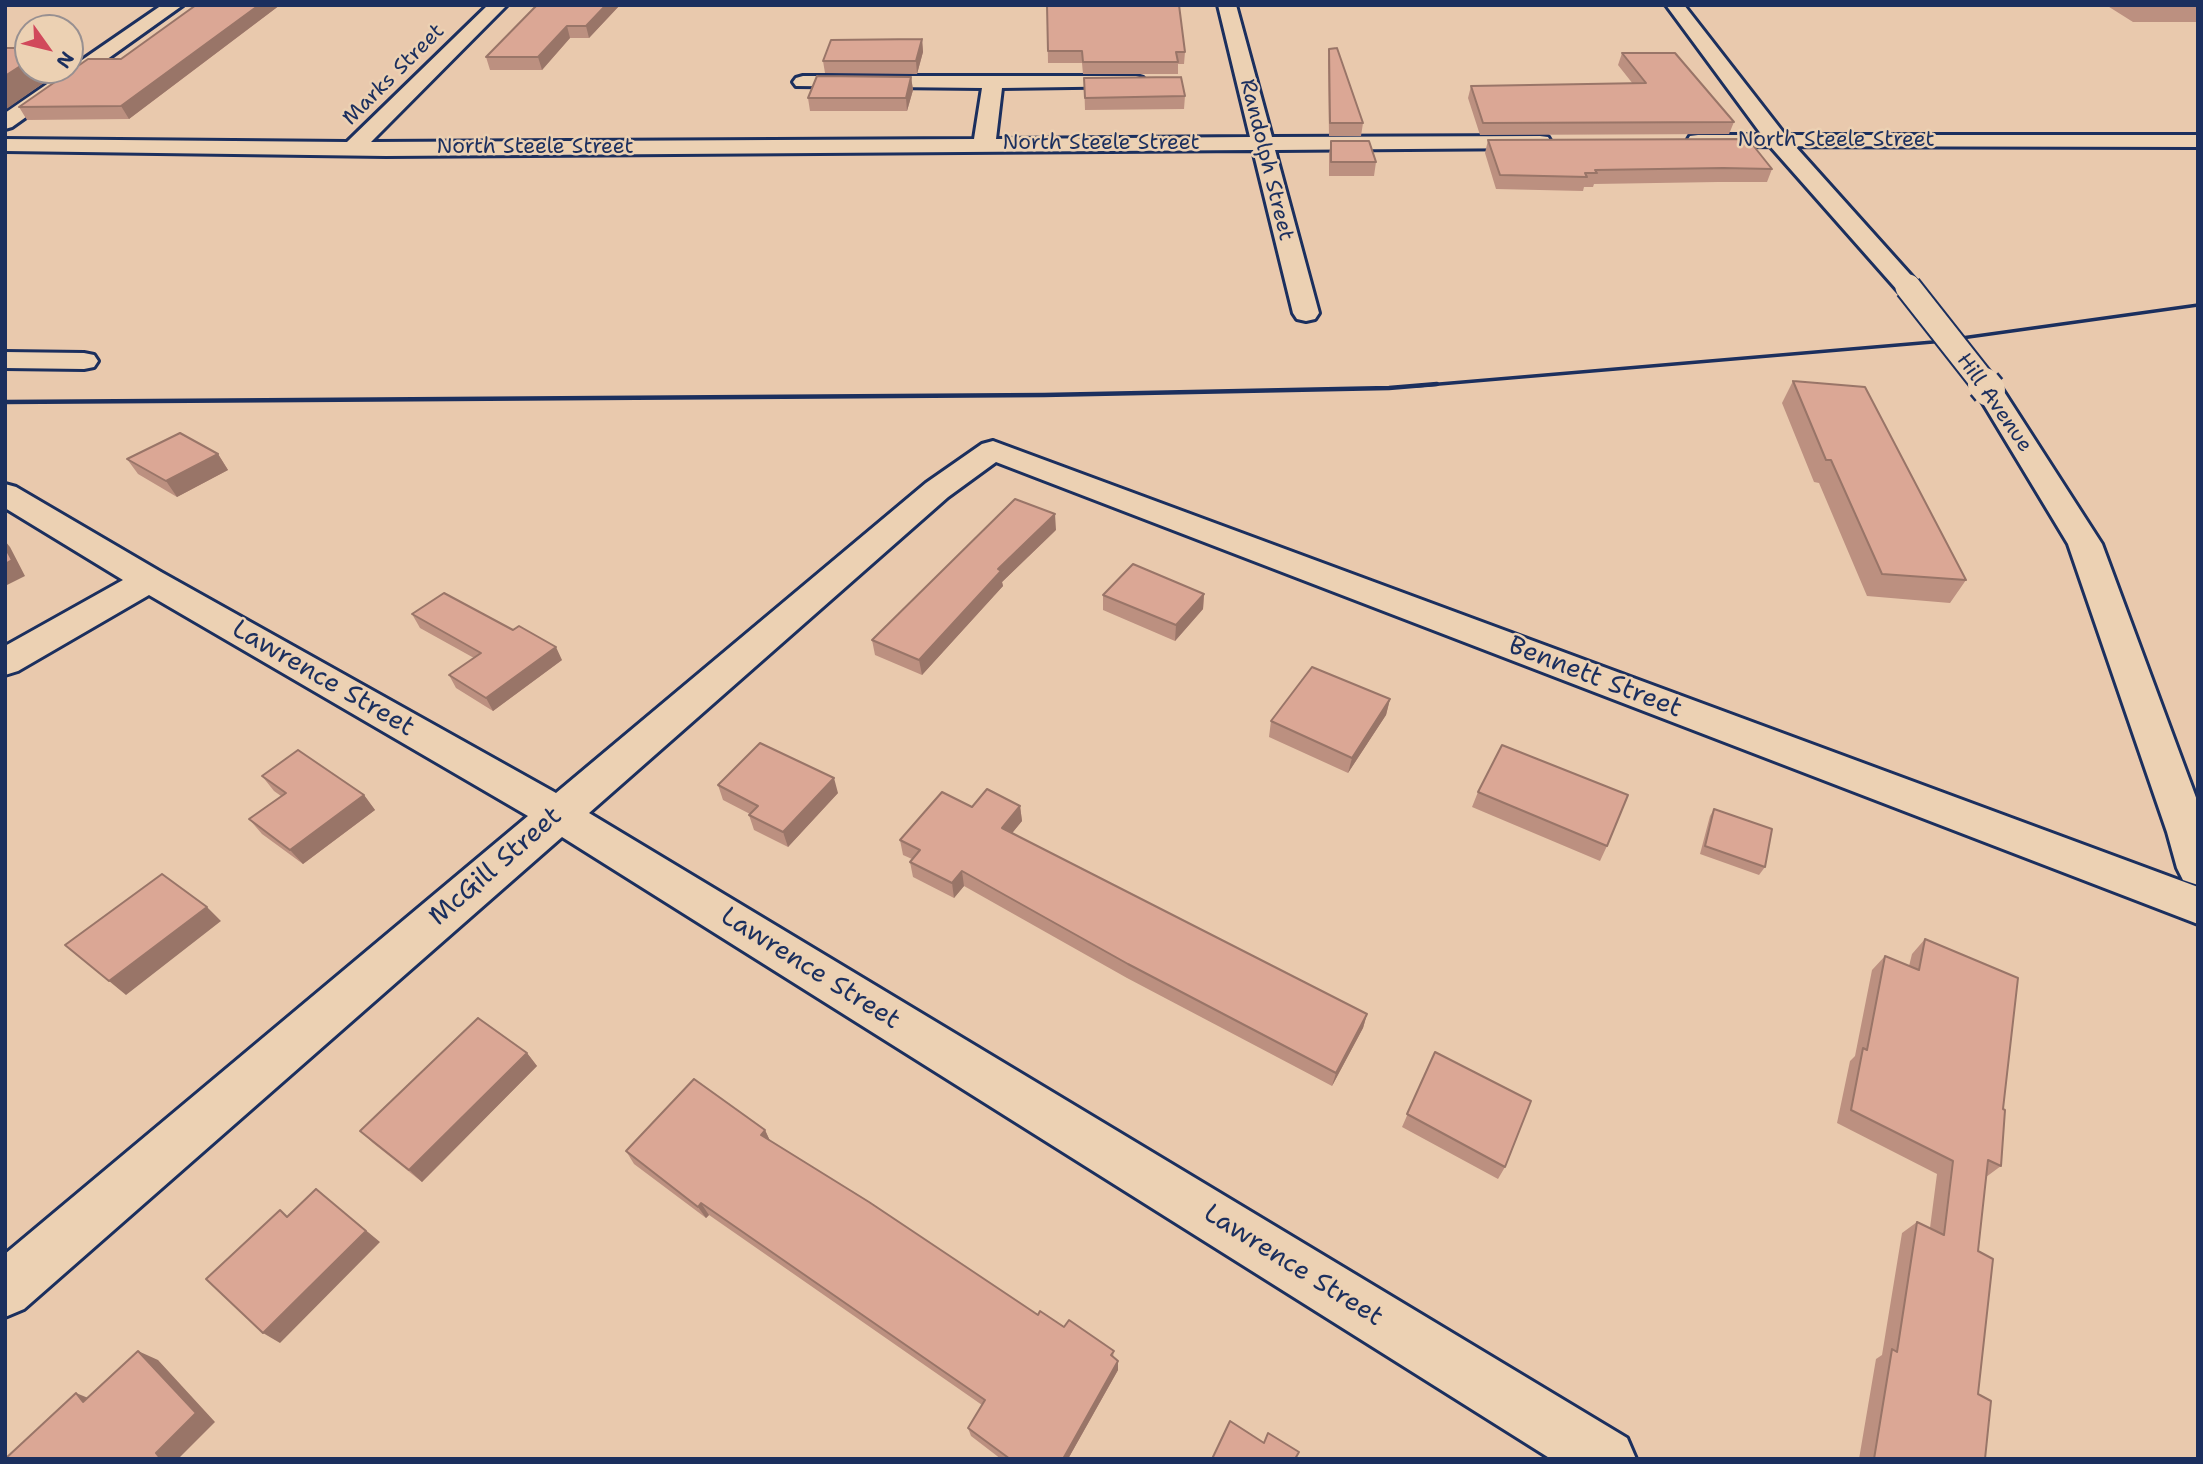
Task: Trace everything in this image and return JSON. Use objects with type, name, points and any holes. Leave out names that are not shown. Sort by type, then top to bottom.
[{"type":"street","points":[[5,123],[174,5]]},
{"type":"street","name":"Marks Street","points":[[353,148],[498,5]]},
{"type":"street","name":"Randolph Street","points":[[1227,5],[1260,143],[1306,313]]},
{"type":"street","name":"Hill Avenue","points":[[1675,5],[1778,141],[1908,287],[1989,390],[2085,544],[2188,831],[2198,868]]},
{"type":"street","points":[[803,82],[1152,83]]},
{"type":"street","points":[[984,145],[993,82]]},
{"type":"street","name":"North Steele Street","points":[[1683,141],[2198,141]]},
{"type":"street","name":"North Steele Street","points":[[5,145],[353,148],[1560,142]]},
{"type":"street","points":[[5,360],[84,361]]},
{"type":"street","name":"McGill Street","points":[[5,1290],[937,490],[993,450]]},
{"type":"street","name":"Bennett Street","points":[[993,450],[2198,906]]},
{"type":"street","name":"Lawrence Street","points":[[5,494],[149,580],[558,814],[1606,1459]]},
{"type":"street","points":[[5,663],[149,580]]},
{"type":"building","points":[[196,5],[259,5],[121,106],[19,107],[52,84],[84,84],[84,62],[88,59],[121,59]]},
{"type":"building","points":[[537,5],[606,5],[586,26],[567,26],[538,57],[486,57]]},
{"type":"building","points":[[1047,5],[1179,5],[1185,52],[1176,52],[1178,62],[1083,62],[1082,51],[1048,51]]},
{"type":"building","points":[[922,39],[916,61],[823,61],[831,40]]},
{"type":"building","points":[[5,48],[14,48],[14,70],[5,76]]},
{"type":"building","points":[[1337,48],[1363,123],[1330,123],[1329,49]]},
{"type":"building","points":[[1622,53],[1675,53],[1734,122],[1483,123],[1471,86],[1646,83]]},
{"type":"building","points":[[817,76],[911,77],[906,98],[808,98]]},
{"type":"building","points":[[1181,77],[1185,96],[1085,98],[1084,78]]},
{"type":"building","points":[[1748,139],[1772,169],[1595,170],[1597,173],[1585,173],[1587,177],[1500,175],[1488,140]]},
{"type":"building","points":[[1331,141],[1369,141],[1376,162],[1331,162]]},
{"type":"building","points":[[1793,381],[1865,387],[1966,580],[1882,574],[1831,460],[1826,460]]},
{"type":"building","points":[[180,433],[218,454],[166,481],[127,459]]},
{"type":"building","points":[[1015,499],[1055,514],[998,569],[1001,571],[919,660],[872,640]]},
{"type":"building","points":[[5,547],[12,560],[5,564]]},
{"type":"building","points":[[1133,564],[1204,594],[1176,625],[1103,595]]},
{"type":"building","points":[[444,593],[513,630],[519,626],[556,647],[486,698],[449,675],[481,653],[412,614]]},
{"type":"building","points":[[1312,667],[1390,699],[1352,758],[1271,721]]},
{"type":"building","points":[[760,743],[834,778],[783,832],[749,815],[758,806],[718,785]]},
{"type":"building","points":[[1502,745],[1628,795],[1607,846],[1478,792]]},
{"type":"building","points":[[298,750],[364,795],[290,850],[249,819],[286,793],[262,776]]},
{"type":"building","points":[[987,789],[1020,806],[1002,828],[1367,1014],[1336,1073],[1128,964],[962,871],[952,883],[910,862],[920,850],[900,840],[942,792],[972,807]]},
{"type":"building","points":[[1714,809],[1772,829],[1765,867],[1705,846]]},
{"type":"building","points":[[162,874],[207,907],[109,981],[65,945]]},
{"type":"building","points":[[1925,939],[2018,978],[2003,1109],[2001,1166],[1988,1160],[1978,1251],[1993,1259],[1978,1394],[1991,1401],[1985,1459],[1874,1459],[1892,1349],[1897,1352],[1917,1222],[1944,1235],[1953,1161],[1851,1110],[1863,1048],[1867,1050],[1885,956],[1919,970]]},
{"type":"building","points":[[478,1018],[527,1053],[409,1170],[360,1131]]},
{"type":"building","points":[[1435,1052],[1531,1101],[1505,1167],[1407,1114]]},
{"type":"building","points":[[694,1079],[765,1130],[761,1135],[869,1202],[1038,1315],[1040,1311],[1064,1327],[1069,1320],[1114,1351],[1111,1355],[1118,1361],[1063,1459],[1010,1459],[968,1428],[985,1400],[701,1203],[698,1207],[626,1151]]},
{"type":"building","points":[[316,1189],[366,1231],[263,1333],[206,1279],[280,1210],[287,1217]]},
{"type":"building","points":[[138,1351],[196,1413],[156,1453],[161,1459],[5,1459],[76,1393],[83,1402]]},
{"type":"building","points":[[1230,1421],[1264,1443],[1268,1433],[1299,1452],[1295,1459],[1212,1459]]},
{"type":"railway","points":[[1416,386],[1933,342],[2198,305]]},
{"type":"railway","points":[[5,402],[1044,395],[1389,388],[1437,384]]}]
